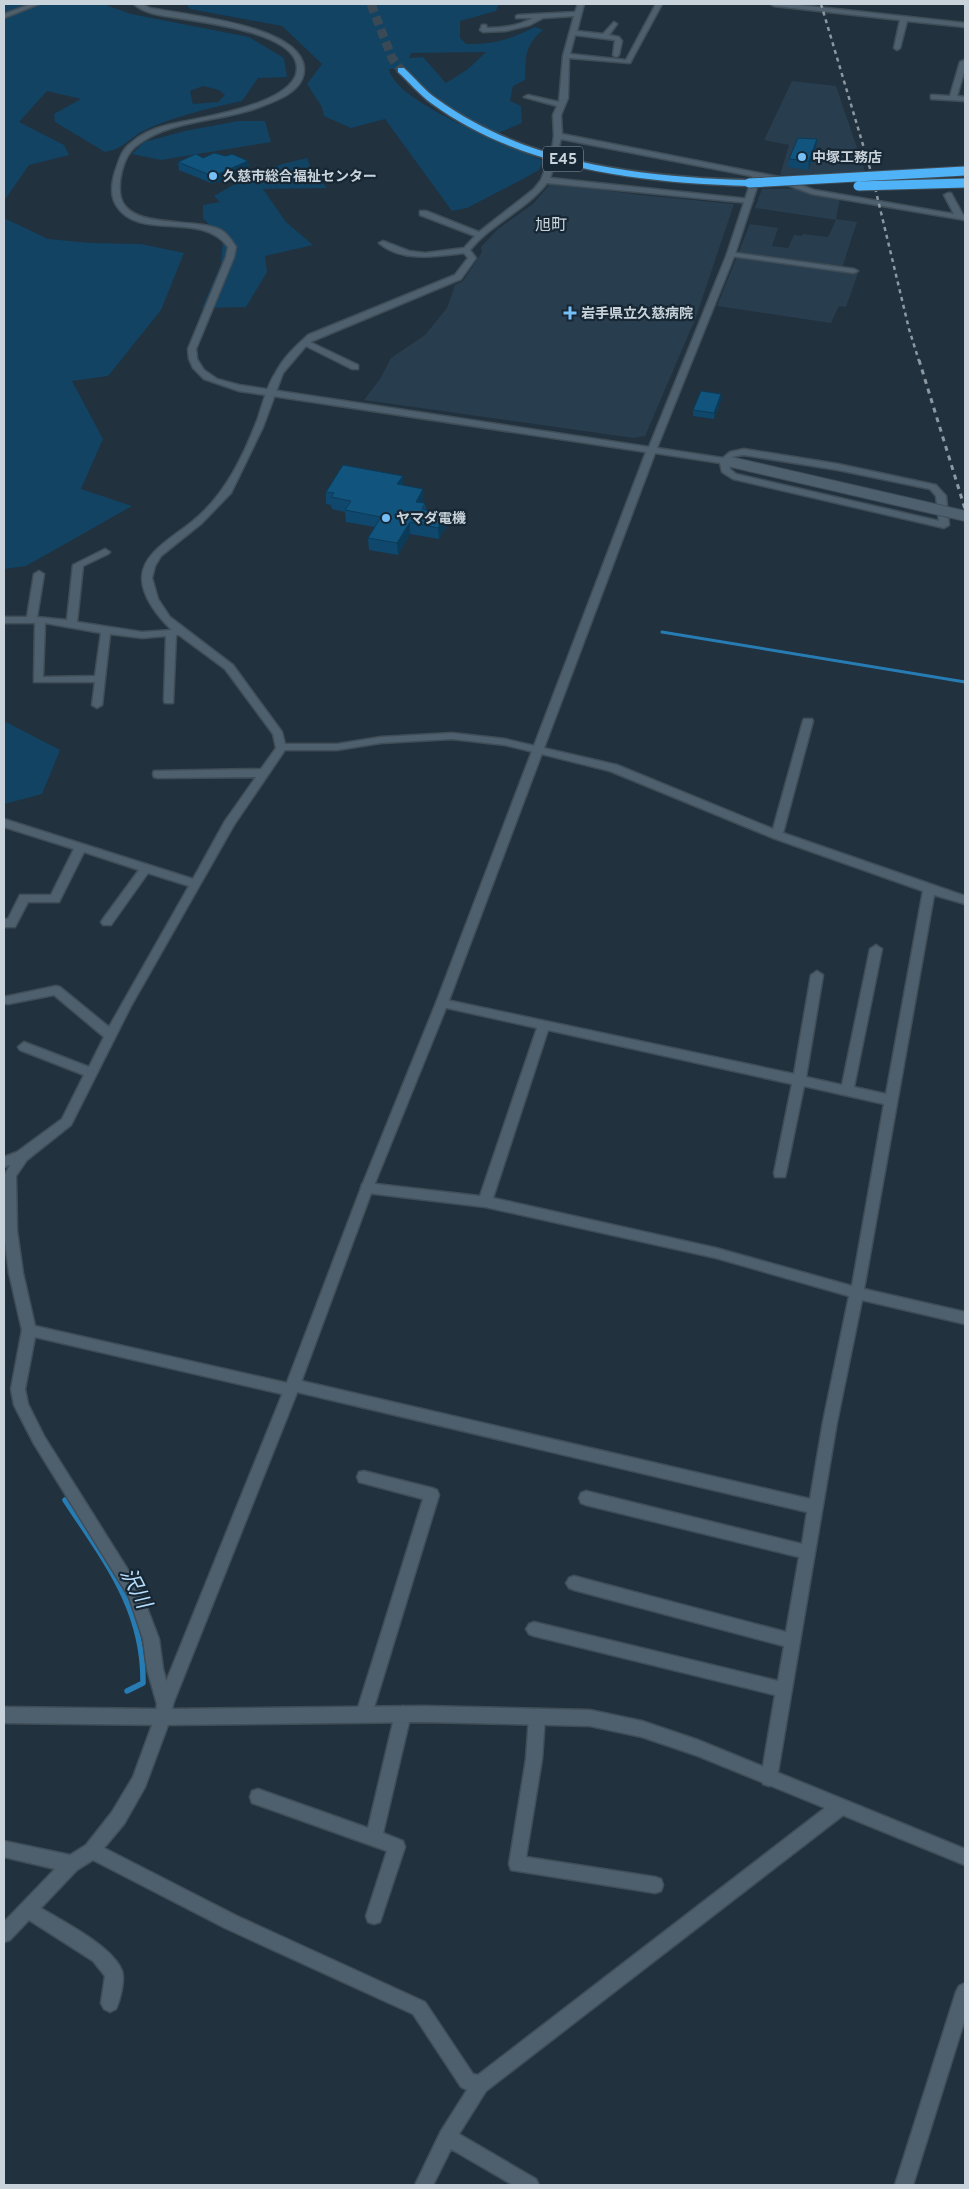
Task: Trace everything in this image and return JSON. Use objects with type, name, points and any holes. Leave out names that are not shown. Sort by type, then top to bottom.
[{"type":"highway","name":"E45","points":[[401,70],[428,98],[466,123],[486,133],[541,153],[596,167],[645,176],[696,182],[855,186],[965,183]]},
{"type":"highway","name":"E45","points":[[749,183],[965,170]]},
{"type":"highway","name":"E45","points":[[749,183],[965,176]]},
{"type":"street","points":[[4,16],[36,4]]},
{"type":"street","points":[[137,4],[148,10],[250,30],[268,36],[298,56],[302,69],[301,78],[289,91],[260,105],[169,127],[140,140],[124,155],[116,186],[120,206],[130,215],[217,231],[232,247],[230,257],[192,349],[192,358],[197,369],[204,376],[239,388],[728,461],[965,516]]},
{"type":"street","points":[[556,148],[558,136],[557,115],[564,98],[566,80],[566,56],[581,4]]},
{"type":"street","points":[[566,56],[628,62],[659,4]]},
{"type":"street","points":[[774,4],[965,25]]},
{"type":"street","points":[[518,17],[578,14]]},
{"type":"street","points":[[484,26],[483,30],[503,30],[532,22],[542,16]]},
{"type":"street","points":[[897,48],[904,18]]},
{"type":"street","points":[[604,37],[614,24]]},
{"type":"street","points":[[572,33],[617,38],[619,41],[616,55]]},
{"type":"street","points":[[953,98],[964,62]]},
{"type":"street","points":[[934,96],[965,100]]},
{"type":"street","points":[[528,97],[561,105]]},
{"type":"street","points":[[558,136],[779,179],[812,192],[962,218]]},
{"type":"street","points":[[383,243],[407,253],[425,255],[466,250],[480,234],[524,203],[548,177],[549,169]]},
{"type":"street","points":[[4,1934],[71,1864],[92,1851],[118,1818],[139,1781],[164,1711],[292,1387],[367,1188],[442,1003],[652,450],[731,254],[757,175]]},
{"type":"street","points":[[545,180],[749,201]]},
{"type":"street","points":[[948,195],[962,218]]},
{"type":"street","points":[[423,214],[480,234]]},
{"type":"street","points":[[4,1162],[20,1157],[67,1122],[126,1005],[229,824],[281,746],[278,734],[229,667],[176,633],[153,599],[147,578],[150,566],[157,554],[199,521],[226,492],[260,427],[285,363],[304,342],[337,325],[458,277],[472,258],[466,250]]},
{"type":"street","points":[[731,254],[854,271]]},
{"type":"street","points":[[304,342],[354,367]]},
{"type":"street","points":[[744,452],[933,487],[941,496],[944,525],[734,476],[725,470],[728,461],[733,454],[744,452]]},
{"type":"street","points":[[72,623],[78,565],[105,552]]},
{"type":"street","points":[[39,574],[36,620],[38,680],[100,678]]},
{"type":"street","points":[[4,620],[72,623],[142,635],[176,633]]},
{"type":"street","points":[[97,705],[106,630]]},
{"type":"street","points":[[169,701],[176,633]]},
{"type":"street","points":[[777,835],[808,721]]},
{"type":"street","points":[[281,746],[337,747],[381,740],[452,736],[505,742],[613,768],[777,835],[928,890],[965,900]]},
{"type":"street","points":[[158,774],[264,773]]},
{"type":"street","points":[[4,823],[196,884]]},
{"type":"street","points":[[4,835],[16,827]]},
{"type":"street","points":[[4,923],[11,924],[24,898],[55,899],[80,847]]},
{"type":"street","points":[[107,922],[146,868]]},
{"type":"street","points":[[769,1778],[830,1422],[857,1293],[928,890]]},
{"type":"street","points":[[847,1091],[876,949]]},
{"type":"street","points":[[780,1173],[799,1080],[817,974]]},
{"type":"street","points":[[8,1000],[56,990],[111,1036]]},
{"type":"street","points":[[442,1003],[890,1100]]},
{"type":"street","points":[[485,1202],[544,1024]]},
{"type":"street","points":[[24,1047],[92,1072]]},
{"type":"street","points":[[4,1154],[20,1157]]},
{"type":"street","points":[[20,1157],[10,1176],[10,1231],[16,1273],[29,1330],[18,1389],[22,1405],[39,1440],[135,1594],[151,1639],[164,1711]]},
{"type":"street","points":[[367,1188],[485,1202],[716,1253],[857,1293],[965,1318]]},
{"type":"street","points":[[29,1330],[292,1387],[816,1507]]},
{"type":"street","points":[[364,1477],[432,1495],[364,1714]]},
{"type":"street","points":[[586,1498],[808,1552]]},
{"type":"street","points":[[574,1583],[793,1641]]},
{"type":"street","points":[[534,1629],[784,1690]]},
{"type":"street","points":[[4,1715],[164,1711],[590,1718],[642,1729],[698,1748],[965,1857]]},
{"type":"street","points":[[374,1838],[403,1714]]},
{"type":"street","points":[[537,1717],[534,1759],[517,1864],[655,1885]]},
{"type":"street","points":[[258,1797],[398,1847],[374,1916]]},
{"type":"street","points":[[424,2185],[447,2137],[480,2085],[840,1807]]},
{"type":"street","points":[[4,1849],[71,1864]]},
{"type":"street","points":[[92,1851],[231,1922],[419,2008],[467,2081],[480,2085]]},
{"type":"street","points":[[28,1909],[99,1955],[114,1974],[110,2003]]},
{"type":"street","points":[[904,2185],[965,1992]]},
{"type":"street","points":[[447,2137],[530,2185]]},
{"type":"shaded area","points":[[4,4],[103,4],[131,14],[249,37],[284,58],[287,77],[258,78],[242,101],[168,121],[139,133],[112,151],[105,152],[55,122],[54,114],[81,99],[47,91],[19,122],[64,145],[69,155],[29,165],[4,201]],"holes":[[[203,86],[219,90],[225,95],[218,102],[193,104],[190,91]]]},
{"type":"shaded area","points":[[186,4],[499,4],[496,11],[460,21],[460,38],[466,44],[486,43],[510,38],[535,27],[543,30],[532,41],[527,52],[525,80],[513,86],[510,101],[521,106],[522,123],[498,133],[460,114],[435,98],[414,79],[407,68],[389,69],[396,82],[411,96],[456,122],[543,161],[539,170],[467,208],[452,211],[385,119],[351,128],[324,116],[322,107],[307,84],[322,64],[282,26],[190,9]],"holes":[[[486,52],[468,69],[446,83],[423,57],[409,58],[411,53]]]},
{"type":"shaded area","points":[[792,81],[836,86],[866,174],[780,175],[789,145],[764,140]]},
{"type":"shaded area","points":[[238,121],[265,121],[271,142],[161,160],[132,154],[144,142],[185,131]]},
{"type":"shaded area","points":[[307,158],[311,169],[327,188],[263,189],[286,222],[313,245],[265,256],[267,272],[246,307],[202,308],[221,264],[223,240],[203,218],[203,205],[220,202],[214,196],[245,178],[282,164]]},
{"type":"shaded area","name":"岩手県立久慈病院","points":[[551,183],[641,195],[734,204],[696,317],[645,436],[634,438],[364,400],[380,379],[391,358],[425,335],[447,308],[455,285],[463,281],[482,252],[481,247],[498,229],[533,204]]},
{"type":"shaded area","points":[[762,189],[802,189],[840,198],[836,219],[857,222],[842,268],[858,273],[846,307],[839,306],[831,323],[717,306],[750,224],[778,228],[772,246],[788,248],[794,235],[802,236],[803,234],[828,237],[836,220],[755,208]]},
{"type":"shaded area","points":[[4,218],[48,239],[91,243],[141,244],[184,253],[161,310],[108,376],[72,381],[103,439],[81,489],[132,506],[26,566],[4,569]]},
{"type":"shaded area","points":[[4,721],[60,750],[42,794],[4,804]]},
{"type":"building","points":[[798,138],[817,139],[809,161],[789,159]]},
{"type":"building","points":[[214,153],[226,156],[232,154],[248,161],[218,174],[210,175],[178,162],[196,154],[203,158]]},
{"type":"building","points":[[701,391],[721,394],[714,413],[693,410]]},
{"type":"building","points":[[343,465],[403,476],[397,484],[423,489],[416,502],[425,503],[422,509],[446,514],[438,528],[410,522],[397,543],[368,538],[381,517],[345,510],[351,501],[331,497],[334,493],[326,492]]},
{"type":"waterway","points":[[662,632],[965,682]]},
{"type":"waterway","name":"沢川","points":[[65,1500],[107,1564],[129,1608],[137,1631],[142,1656],[143,1683],[127,1691]]},
{"type":"tunnel","points":[[371,4],[392,58],[401,70]]},
{"type":"tunnel","points":[[549,169],[555,148]]},
{"type":"railway","points":[[821,4],[872,175],[909,329],[919,361]]},
{"type":"railway","points":[[919,360],[965,509]]},
{"type":"place","name":"中塚工務店","points":[[802,157]]},
{"type":"place","name":"久慈市総合福祉センター","points":[[213,176]]},
{"type":"place","name":"岩手県立久慈病院","points":[[570,313]]},
{"type":"place","name":"ヤマダ電機","points":[[386,518]]},
{"type":"district","name":"旭町","points":[[551,224]]}]
